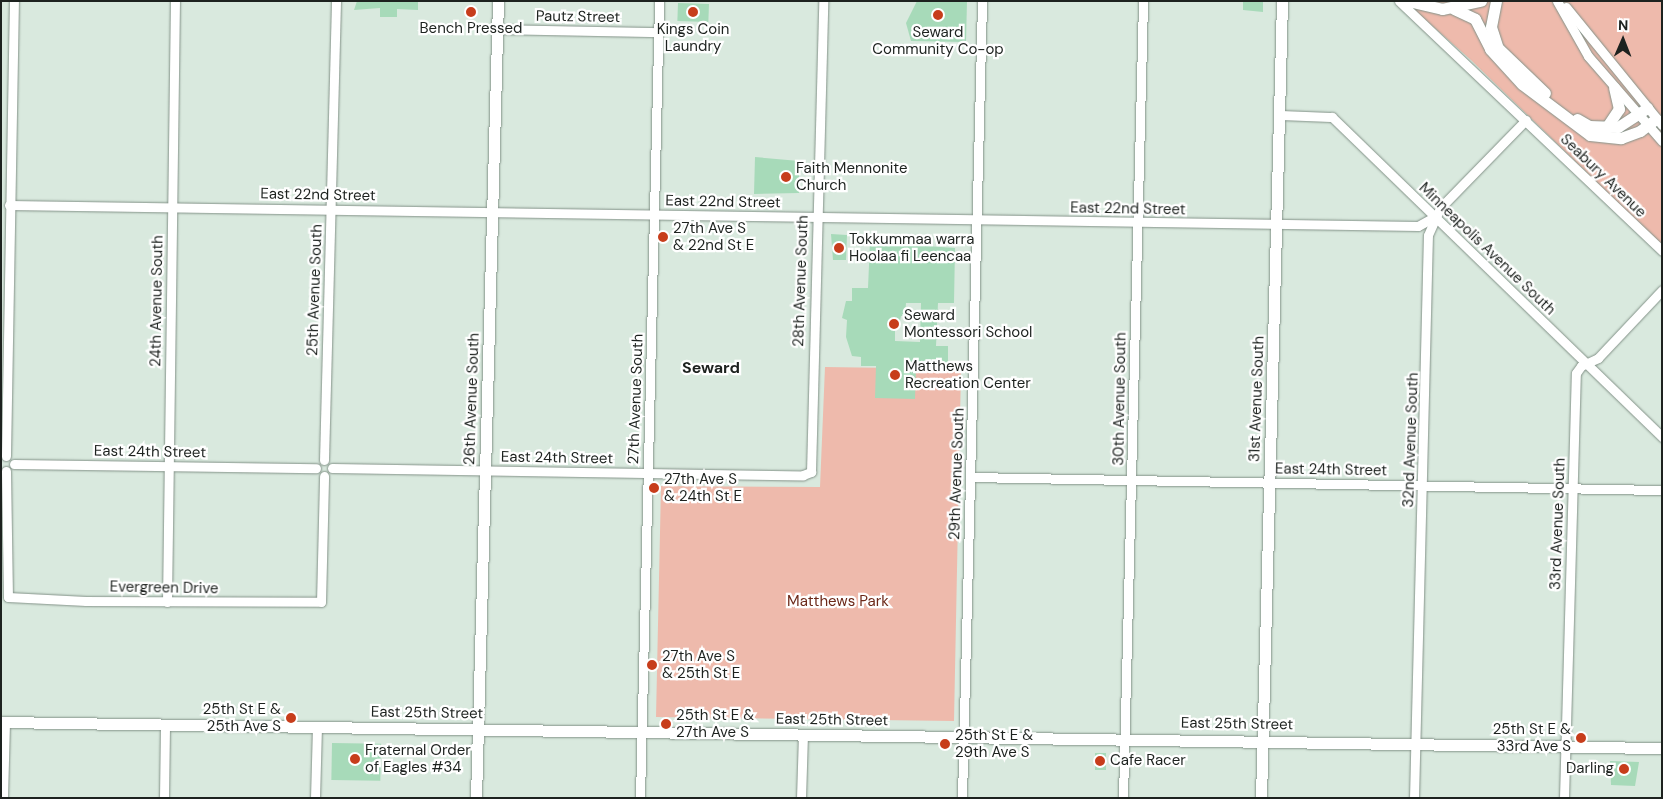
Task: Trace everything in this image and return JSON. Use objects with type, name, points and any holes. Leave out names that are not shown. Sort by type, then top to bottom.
[{"type":"street","points":[[4,470],[14,464],[4,457],[14,1]]},
{"type":"street","name":"24th Avenue South","points":[[166,602],[175,1]]},
{"type":"street","name":"25th Avenue South","points":[[324,460],[336,1]]},
{"type":"street","name":"26th Avenue South","points":[[476,798],[498,1]]},
{"type":"street","name":"27th Avenue South","points":[[640,798],[659,1]]},
{"type":"street","name":"28th Avenue South","points":[[811,472],[822,1]]},
{"type":"street","name":"29th Avenue South","points":[[962,798],[979,220],[982,1]]},
{"type":"street","name":"30th Avenue South","points":[[1123,798],[1133,480],[1143,1]]},
{"type":"street","name":"31st Avenue South","points":[[1260,798],[1282,1]]},
{"type":"street","name":"Seabury Avenue","points":[[1399,1],[1662,251]]},
{"type":"street","points":[[1408,1],[1454,9],[1475,19],[1490,49],[1522,84],[1590,135],[1621,138],[1655,124]]},
{"type":"street","points":[[1454,9],[1481,1]]},
{"type":"street","points":[[1496,1],[1491,27],[1505,58],[1580,121],[1606,128],[1618,127],[1642,112]]},
{"type":"street","points":[[1559,1],[1642,112]]},
{"type":"street","points":[[1559,1],[1588,56],[1614,88],[1655,124],[1662,141]]},
{"type":"street","name":"Pautz Street","points":[[497,29],[658,32]]},
{"type":"street","points":[[1606,128],[1619,110],[1614,88]]},
{"type":"street","name":"Minneapolis Avenue South","points":[[1279,115],[1332,117],[1662,437]]},
{"type":"street","name":"32nd Avenue South","points":[[1414,798],[1428,235],[1434,216],[1526,120]]},
{"type":"street","name":"East 22nd Street","points":[[10,205],[1418,226],[1434,216]]},
{"type":"street","name":"33rd Avenue South","points":[[1564,798],[1576,373],[1598,358],[1662,290]]},
{"type":"street","points":[[324,460],[332,468],[324,476],[316,468],[324,460]]},
{"type":"street","name":"East 24th Street","points":[[14,464],[316,468]]},
{"type":"street","name":"East 24th Street","points":[[332,468],[802,475],[811,472]]},
{"type":"street","name":"Evergreen Drive","points":[[4,470],[8,597],[166,602],[320,602],[324,476]]},
{"type":"street","name":"East 24th Street","points":[[970,478],[1662,490]]},
{"type":"street","points":[[3,722],[3,798]]},
{"type":"street","name":"East 25th Street","points":[[3,722],[641,733],[1262,739],[1662,748]]},
{"type":"street","points":[[164,798],[165,726]]},
{"type":"street","points":[[315,798],[317,727]]},
{"type":"street","points":[[801,798],[803,734]]},
{"type":"green space","points":[[1404,1],[1662,1],[1662,246],[1471,60]]},
{"type":"green space","name":"Matthews Park","points":[[825,367],[961,369],[954,721],[656,717],[661,486],[820,487]]},
{"type":"building","points":[[357,1],[418,1],[418,10],[397,9],[397,17],[380,17],[380,8],[354,10]]},
{"type":"building","name":"Seward Community Co-op","points":[[917,1],[967,1],[966,42],[911,41],[906,23]]},
{"type":"building","points":[[1243,1],[1263,1],[1263,12],[1243,10]]},
{"type":"building","name":"Kings Coin Laundry","points":[[678,3],[709,4],[708,22],[677,21]]},
{"type":"building","name":"Faith Mennonite Church","points":[[755,157],[799,161],[799,193],[754,194]]},
{"type":"building","name":"Tokkummaa warra Hoolaa fi Leencaa","points":[[831,234],[847,235],[846,260],[833,260]]},
{"type":"building","name":"Seward Montessori School","points":[[870,242],[955,248],[954,303],[938,303],[936,346],[948,346],[948,368],[916,367],[915,399],[875,398],[876,366],[861,366],[861,357],[852,356],[846,337],[847,320],[842,318],[846,301],[852,301],[852,288],[868,288]],"holes":[[[906,303],[921,303],[920,342],[895,341],[895,326],[899,326],[901,316],[905,316]]]},
{"type":"building","name":"Fraternal Order of Eagles #34","points":[[332,743],[381,744],[380,781],[331,780]]},
{"type":"building","name":"Cafe Racer","points":[[1095,753],[1106,753],[1106,770],[1095,770]]},
{"type":"building","name":"Darling","points":[[1610,761],[1639,762],[1635,786],[1611,785]]},
{"type":"place","name":"Bench Pressed","points":[[471,12]]},
{"type":"place","name":"Kings Coin Laundry","points":[[693,12]]},
{"type":"place","name":"Seward Community Co-op","points":[[938,15]]},
{"type":"place","name":"Faith Mennonite Church","points":[[786,177]]},
{"type":"place","name":"27th Ave S & 22nd St E","points":[[663,237]]},
{"type":"place","name":"Tokkummaa warra Hoolaa fi Leencaa","points":[[839,248]]},
{"type":"place","name":"Seward Montessori School","points":[[894,324]]},
{"type":"place","name":"Matthews Recreation Center","points":[[895,375]]},
{"type":"place","name":"27th Ave S & 24th St E","points":[[654,488]]},
{"type":"place","name":"27th Ave S & 25th St E","points":[[652,665]]},
{"type":"place","name":"25th St E & 25th Ave S","points":[[291,718]]},
{"type":"place","name":"25th St E & 27th Ave S","points":[[666,724]]},
{"type":"place","name":"25th St E & 33rd Ave S","points":[[1581,738]]},
{"type":"place","name":"25th St E & 29th Ave S","points":[[945,744]]},
{"type":"place","name":"Fraternal Order of Eagles #34","points":[[355,759]]},
{"type":"place","name":"Cafe Racer","points":[[1100,761]]},
{"type":"place","name":"Darling","points":[[1624,769]]},
{"type":"district","name":"Seward","points":[[711,368]]}]
